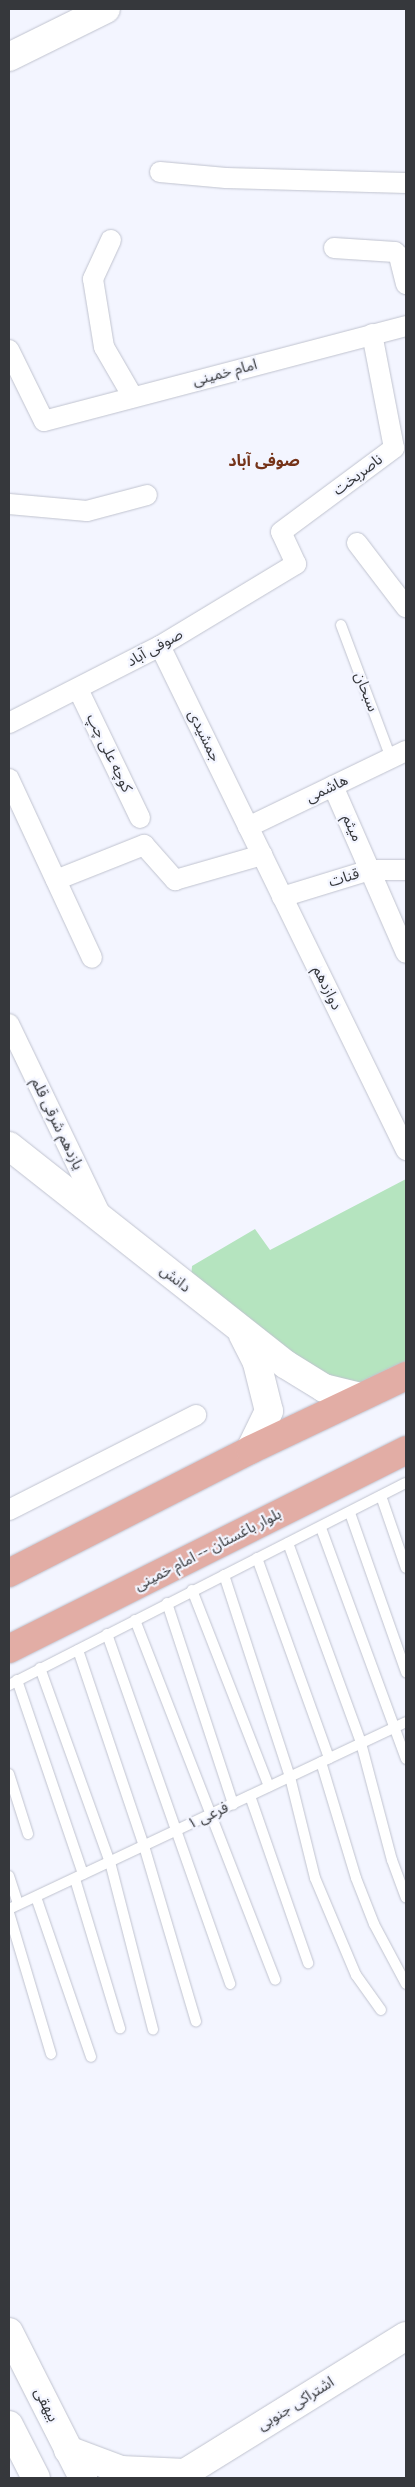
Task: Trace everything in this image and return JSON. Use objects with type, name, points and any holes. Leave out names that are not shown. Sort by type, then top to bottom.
[{"type":"main road","points":[[9,1573],[250,1450],[406,1376]]},
{"type":"main road","name":"بلوار باغستان -- امام خمینی","points":[[9,1649],[406,1450]]},
{"type":"street","points":[[9,57],[106,9]]},
{"type":"street","points":[[160,172],[226,178],[406,183]]},
{"type":"street","points":[[111,240],[93,279],[104,347],[133,397]]},
{"type":"street","points":[[334,248],[396,252],[399,256],[406,284]]},
{"type":"street","name":"امام خمینی","points":[[9,350],[44,421],[406,326]]},
{"type":"street","name":"ناصربخت","points":[[296,564],[281,532],[394,448],[372,334]]},
{"type":"street","points":[[9,504],[87,511],[147,495]]},
{"type":"street","points":[[357,543],[406,607]]},
{"type":"street","name":"صوفی آباد","points":[[9,723],[160,646],[296,564]]},
{"type":"street","name":"جمشیدی","points":[[160,646],[248,827]]},
{"type":"street","name":"کوچه علی چپ","points":[[78,689],[140,818]]},
{"type":"street","name":"هاشمی","points":[[248,827],[399,754]]},
{"type":"street","points":[[9,779],[92,958]]},
{"type":"street","name":"میثم","points":[[333,786],[406,953]]},
{"type":"street","name":"دوازدهم","points":[[248,827],[406,1150]]},
{"type":"street","points":[[56,880],[144,845],[175,880],[262,855]]},
{"type":"street","name":"قنات","points":[[282,897],[370,870],[406,870]]},
{"type":"street","name":"یازدهم شرقی قلم","points":[[9,1024],[105,1224]]},
{"type":"street","name":"دانش","points":[[9,1146],[241,1331],[257,1363],[269,1411],[250,1450]]},
{"type":"street","points":[[241,1331],[324,1388],[360,1397]]},
{"type":"street","points":[[9,1510],[196,1415]]},
{"type":"street","name":"بیهقی","points":[[9,2332],[83,2478]]},
{"type":"street","name":"اشتراکی جنوبی","points":[[68,2450],[121,2470],[184,2476],[406,2336]]},
{"type":"street","points":[[9,2425],[36,2478]]},
{"type":"lane","name":"سبحان","points":[[341,626],[399,754]]},
{"type":"lane","points":[[120,2028],[79,1876],[13,1682],[406,1483]]},
{"type":"lane","points":[[381,1496],[406,1568]]},
{"type":"lane","points":[[350,1513],[406,1672]]},
{"type":"lane","points":[[320,1528],[396,1727],[406,1759]]},
{"type":"lane","points":[[288,1543],[361,1743],[392,1860],[406,1898]]},
{"type":"lane","points":[[257,1558],[325,1760],[356,1878],[374,1924],[406,1984]]},
{"type":"lane","points":[[224,1575],[290,1777],[302,1836],[329,1918],[356,1975],[381,2010]]},
{"type":"lane","points":[[192,1590],[269,1786]]},
{"type":"lane","points":[[167,1603],[233,1804]]},
{"type":"lane","points":[[135,1620],[275,1980]]},
{"type":"lane","points":[[107,1634],[230,1984]]},
{"type":"lane","points":[[78,1650],[144,1846],[196,2021]]},
{"type":"lane","points":[[40,1668],[110,1862],[153,2030]]},
{"type":"lane","name":"۱ فرعی","points":[[13,1906],[36,1897],[406,1722]]},
{"type":"lane","points":[[9,1774],[28,1834]]},
{"type":"lane","points":[[250,1796],[308,1963]]},
{"type":"lane","points":[[9,1876],[13,1906]]},
{"type":"lane","points":[[36,1897],[91,2057]]},
{"type":"lane","points":[[9,1913],[51,2054]]},
{"type":"green space","points":[[406,1179],[406,1363],[357,1384],[323,1377],[191,1278],[192,1266],[255,1229],[270,1250]]},
{"type":"district","name":"صوفی آباد","points":[[264,461]]}]
